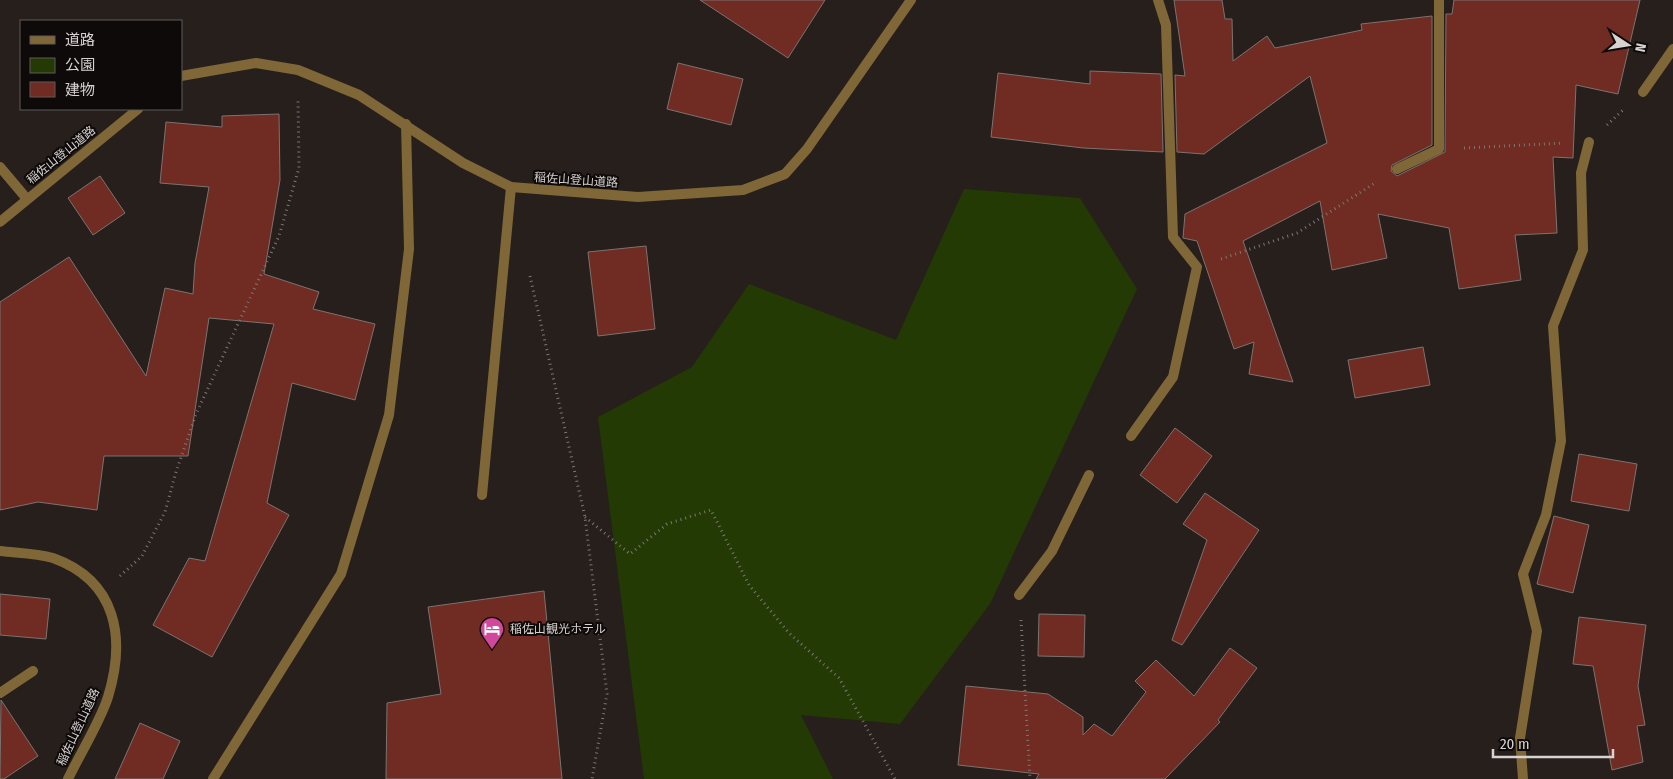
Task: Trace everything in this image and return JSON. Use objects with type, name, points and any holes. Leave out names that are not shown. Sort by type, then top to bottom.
[{"type":"street","name":"稲佐山登山道路","points":[[182,76],[256,63],[298,70],[359,95],[463,163],[511,188],[638,197],[743,190],[785,174],[807,149],[912,0]]},
{"type":"street","points":[[1131,436],[1173,377],[1197,267],[1173,237],[1166,25],[1158,0]]},
{"type":"street","points":[[1397,169],[1439,149],[1439,0]]},
{"type":"street","points":[[1643,92],[1673,49]]},
{"type":"street","name":"稲佐山登山道路","points":[[0,222],[137,110]]},
{"type":"street","points":[[213,779],[341,574],[389,415],[409,250],[406,124]]},
{"type":"street","points":[[1523,779],[1520,738],[1537,631],[1523,574],[1546,515],[1561,441],[1553,326],[1583,250],[1581,173],[1589,142]]},
{"type":"street","points":[[0,167],[27,199]]},
{"type":"street","points":[[482,494],[511,188]]},
{"type":"street","points":[[1019,595],[1052,551],[1089,475]]},
{"type":"street","name":"稲佐山登山道路","points":[[0,551],[52,558],[85,576],[102,594],[116,623],[118,650],[108,697],[68,779]]},
{"type":"street","points":[[0,694],[33,671]]},
{"type":"path","points":[[102,594],[142,556],[165,512],[176,472],[196,414],[279,236],[299,168],[298,70]]},
{"type":"path","points":[[1439,149],[1589,142],[1643,92]]},
{"type":"path","points":[[1197,267],[1297,233],[1397,169]]},
{"type":"path","points":[[530,275],[584,517],[607,694],[592,779]]},
{"type":"path","points":[[584,517],[630,554],[667,524],[711,510],[749,585],[789,633],[839,678],[895,779]]},
{"type":"path","points":[[1019,595],[1030,779]]},
{"type":"green space","points":[[964,189],[1080,198],[1137,289],[990,604],[900,724],[801,715],[833,779],[644,779],[598,417],[692,367],[749,284],[896,340]]},
{"type":"building","points":[[700,0],[825,0],[788,58]]},
{"type":"building","points":[[1174,0],[1222,0],[1225,19],[1232,19],[1233,61],[1267,36],[1275,48],[1362,30],[1361,24],[1432,16],[1432,145],[1392,165],[1391,171],[1397,176],[1445,152],[1446,14],[1452,14],[1454,0],[1640,0],[1618,94],[1576,85],[1573,158],[1553,157],[1557,233],[1515,235],[1521,280],[1459,289],[1449,228],[1378,214],[1387,258],[1332,270],[1320,201],[1243,241],[1293,382],[1249,374],[1254,342],[1234,349],[1197,241],[1183,238],[1185,214],[1327,143],[1310,76],[1204,154],[1177,152],[1175,75],[1185,76]]},
{"type":"building","points":[[678,63],[743,79],[731,125],[667,109]]},
{"type":"building","points":[[1090,71],[1161,74],[1163,152],[1083,148],[991,137],[998,73],[1090,84]]},
{"type":"building","points":[[279,114],[280,180],[264,274],[319,292],[313,309],[375,324],[355,400],[292,383],[267,503],[289,515],[212,657],[153,625],[189,558],[205,561],[274,324],[209,318],[188,456],[104,456],[97,510],[38,502],[0,510],[0,302],[69,257],[146,376],[165,288],[193,294],[195,263],[209,187],[160,183],[166,122],[222,127],[222,116]]},
{"type":"building","points":[[100,176],[125,213],[93,235],[68,198]]},
{"type":"building","points":[[646,246],[655,329],[598,336],[588,252]]},
{"type":"building","points":[[1423,347],[1430,385],[1355,398],[1348,360]]},
{"type":"building","points":[[1175,428],[1212,456],[1177,503],[1140,475]]},
{"type":"building","points":[[1579,454],[1637,464],[1629,511],[1571,501]]},
{"type":"building","points":[[1205,493],[1259,530],[1182,645],[1172,640],[1207,540],[1183,524]]},
{"type":"building","points":[[1554,516],[1589,525],[1573,593],[1537,584]]},
{"type":"building","name":"稲佐山観光ホテル","points":[[544,591],[562,779],[386,779],[387,703],[441,694],[428,607]]},
{"type":"building","points":[[0,594],[50,599],[46,639],[0,635]]},
{"type":"building","points":[[1039,614],[1085,615],[1084,657],[1038,656]]},
{"type":"building","points":[[1579,617],[1646,625],[1638,686],[1645,725],[1637,726],[1643,762],[1612,770],[1593,666],[1573,664]]},
{"type":"building","points":[[1230,648],[1257,668],[1218,720],[1220,722],[1165,779],[1036,779],[1039,774],[958,765],[966,686],[1048,694],[1083,717],[1083,735],[1094,724],[1112,736],[1146,692],[1135,681],[1156,660],[1194,696]]},
{"type":"building","points":[[1,700],[38,756],[4,779],[0,779]]},
{"type":"building","points":[[140,723],[180,741],[163,779],[115,779]]},
{"type":"place","name":"稲佐山観光ホテル","points":[[492,650]]}]
